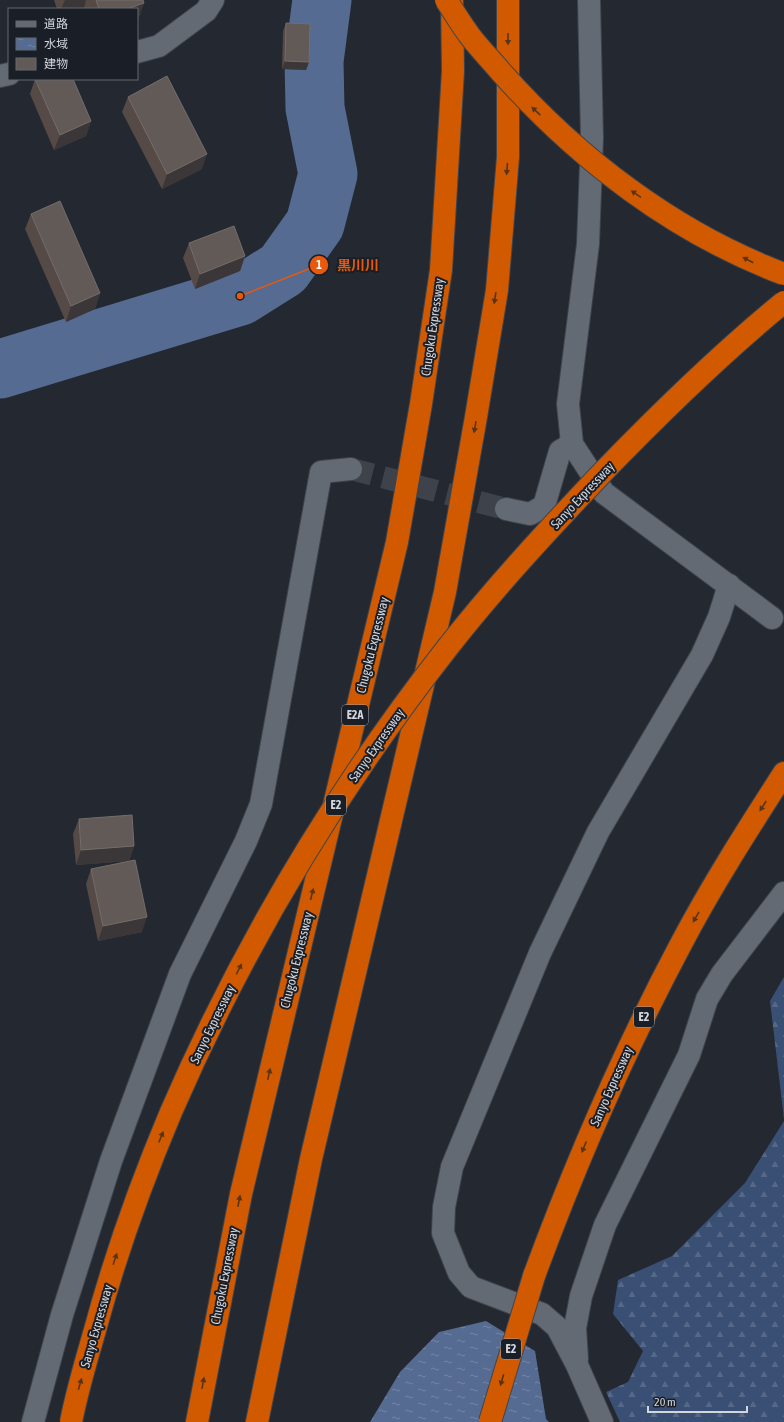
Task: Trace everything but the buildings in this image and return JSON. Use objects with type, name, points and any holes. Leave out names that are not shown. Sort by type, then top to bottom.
[{"type":"highway","points":[[446,0],[470,36],[532,107],[596,166],[676,221],[755,263],[784,274]]},
{"type":"highway","name":"Chugoku Expressway","points":[[197,1422],[241,1194],[397,542],[421,404],[441,270],[453,71],[452,0]]},
{"type":"highway","points":[[257,1422],[311,1159],[445,592],[476,417],[497,290],[508,157],[508,0]]},
{"type":"highway","name":"Sanyo Expressway","points":[[71,1422],[76,1397],[111,1272],[149,1164],[198,1051],[243,962],[312,841],[378,740],[448,646],[501,584],[570,506],[625,450],[704,372],[784,302]]},
{"type":"highway","name":"Sanyo Expressway","points":[[490,1422],[534,1276],[585,1145],[631,1041],[682,942],[750,825],[784,773]]},
{"type":"street","points":[[138,52],[159,46],[206,11],[213,0]]},
{"type":"street","points":[[589,0],[592,138],[588,244],[568,404],[572,444],[604,493],[772,618]]},
{"type":"street","points":[[506,509],[530,514],[544,506],[560,451],[572,444]]},
{"type":"street","points":[[33,1422],[62,1315],[109,1168],[177,982],[246,841],[261,804],[321,472],[351,469]]},
{"type":"street","points":[[602,1422],[577,1365],[557,1327],[542,1314],[471,1286],[459,1273],[443,1233],[444,1207],[452,1167],[540,953],[598,832],[702,656],[719,617],[729,585]]},
{"type":"street","points":[[577,1365],[575,1328],[581,1296],[605,1225],[689,1055],[708,999],[722,974],[784,893]]},
{"type":"green space","points":[[784,977],[784,1119],[770,1001]]},
{"type":"green space","points":[[784,1121],[784,1422],[620,1422],[606,1392],[628,1382],[643,1351],[613,1314],[618,1280],[672,1256],[745,1183]]},
{"type":"water","points":[[486,1321],[535,1351],[546,1419],[549,1422],[370,1422],[400,1372],[439,1332]]},
{"type":"waterway","points":[[0,369],[240,296],[283,269],[315,224],[328,174],[315,108],[314,61],[322,0]]},
{"type":"tunnel","points":[[351,469],[506,509]]},
{"type":"place","name":"黒川川","points":[[240,296]]}]
